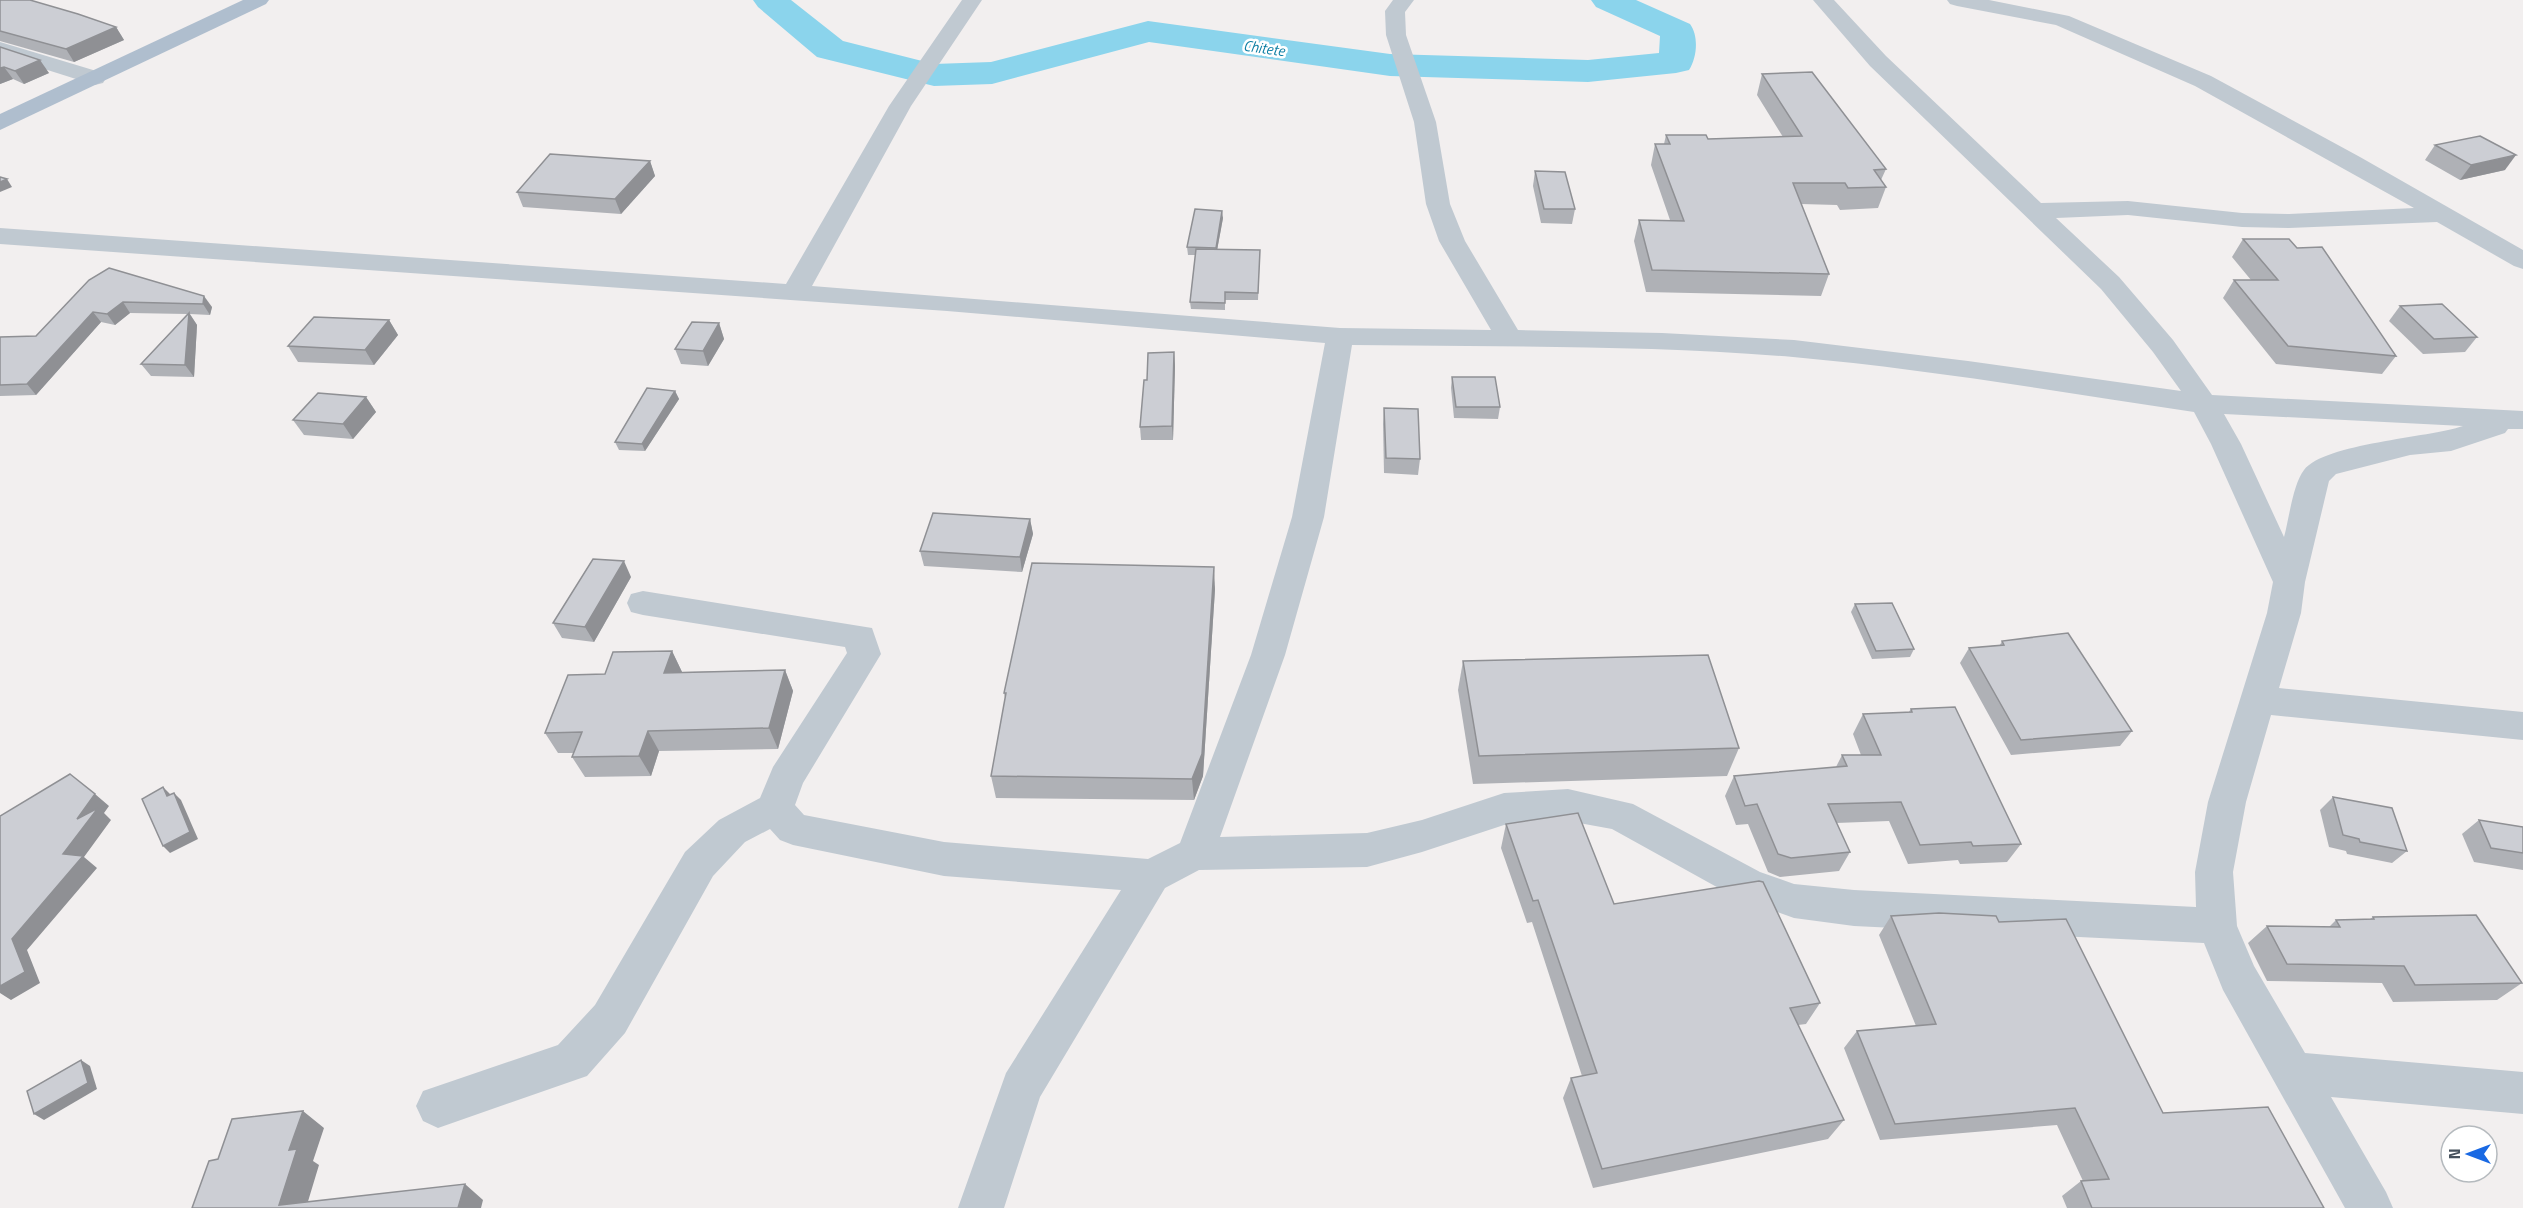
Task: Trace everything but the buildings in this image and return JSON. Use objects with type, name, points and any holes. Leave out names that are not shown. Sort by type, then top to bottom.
[{"type":"main road","points":[[0,123],[259,0]]},
{"type":"street","points":[[795,292],[865,164],[942,38],[972,0]]},
{"type":"street","points":[[1404,0],[1395,11],[1396,35],[1425,122],[1438,204],[1452,241],[1510,339]]},
{"type":"street","points":[[1823,0],[1878,61],[2110,283],[2163,346],[2204,404],[2226,444],[2289,582]]},
{"type":"street","points":[[1957,0],[2062,20],[2203,81],[2523,261]]},
{"type":"street","points":[[0,48],[95,78]]},
{"type":"street","points":[[2035,211],[2128,208],[2242,220],[2289,221],[2442,214]]},
{"type":"street","points":[[0,236],[795,292],[1340,336],[1662,341],[1794,349],[1968,369],[2204,404],[2520,418]]},
{"type":"street","points":[[1195,854],[1268,655],[1308,517],[1340,336]]},
{"type":"street","points":[[2370,1208],[2238,977],[2217,926],[2214,872],[2227,802],[2256,700],[2284,614],[2289,582],[2315,477],[2326,466],[2410,445],[2451,441],[2520,418]]},
{"type":"street","points":[[438,1106],[572,1061],[610,1019],[699,864],[732,831],[775,808],[786,778],[864,654],[860,637],[643,603]]},
{"type":"street","points":[[2256,700],[2523,726]]},
{"type":"street","points":[[981,1208],[1021,1088],[1151,876],[1195,854],[1367,850],[1422,836],[1504,809],[1568,805],[1620,815],[1747,884],[1794,901],[1854,908],[2217,926]]},
{"type":"street","points":[[775,808],[793,829],[944,859],[1151,876]]},
{"type":"street","points":[[2294,1073],[2523,1093]]},
{"type":"waterway","name":"Chitete","points":[[770,0],[830,49],[934,75],[992,73],[1148,31],[1390,65],[1588,71],[1676,62],[1678,31],[1608,0]]}]
